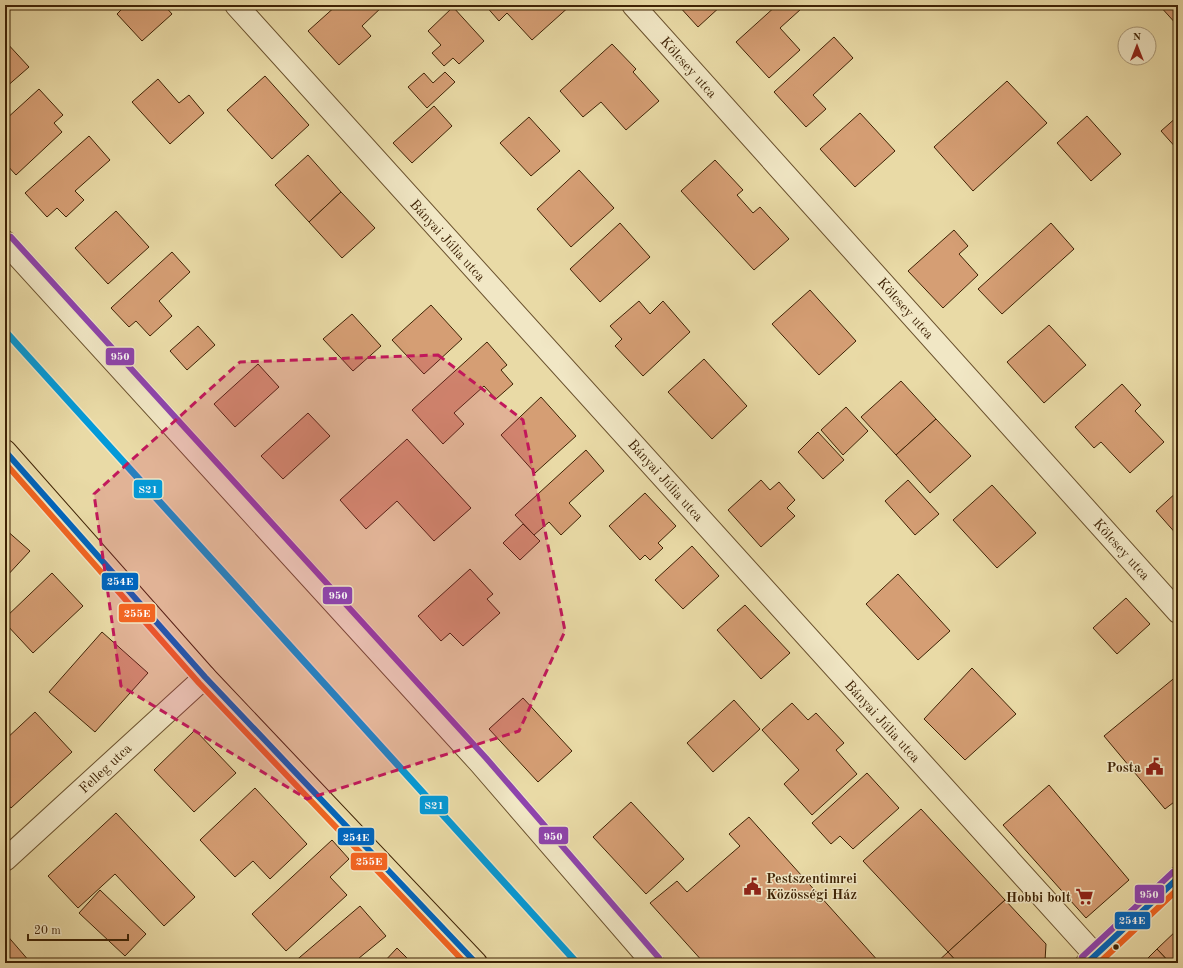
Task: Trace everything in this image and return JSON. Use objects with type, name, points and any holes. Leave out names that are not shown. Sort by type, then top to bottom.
[{"type":"main road","points":[[5,451],[205,676],[476,963]]},
{"type":"street","name":"Bányai Júlia utca","points":[[236,5],[1092,959]]},
{"type":"street","name":"Kölcsey utca","points":[[633,5],[1178,612]]},
{"type":"street","points":[[5,242],[475,757],[653,963]]},
{"type":"street","name":"Felleg utca","points":[[5,860],[205,676]]},
{"type":"street","points":[[1092,959],[1178,878]]},
{"type":"highlighted area","points":[[438,355],[523,420],[565,631],[519,731],[307,799],[121,686],[94,494],[240,362]]},
{"type":"building","points":[[126,5],[164,5],[172,14],[142,41],[117,14]]},
{"type":"building","points":[[337,5],[384,5],[362,26],[371,36],[339,65],[308,31]]},
{"type":"building","points":[[485,5],[571,5],[532,40],[507,13],[499,21]]},
{"type":"building","points":[[678,5],[722,5],[698,27]]},
{"type":"building","points":[[777,5],[797,5],[801,9],[780,28],[800,50],[769,78],[736,42]]},
{"type":"building","points":[[1159,5],[1178,5],[1178,26]]},
{"type":"building","points":[[453,7],[484,41],[459,64],[453,58],[444,66],[432,53],[441,45],[428,31]]},
{"type":"building","points":[[834,37],[853,58],[813,95],[826,109],[806,127],[774,92]]},
{"type":"building","points":[[5,41],[29,67],[5,88]]},
{"type":"building","points":[[612,44],[636,69],[633,72],[659,101],[626,130],[601,102],[583,117],[560,91]]},
{"type":"building","points":[[445,72],[455,82],[427,108],[408,87],[424,73],[433,83]]},
{"type":"building","points":[[265,76],[309,125],[272,159],[227,110]]},
{"type":"building","points":[[158,79],[179,103],[189,95],[204,113],[170,144],[132,102]]},
{"type":"building","points":[[1007,81],[1047,123],[973,191],[934,147]]},
{"type":"building","points":[[39,89],[63,115],[54,123],[62,132],[16,175],[5,163],[5,120]]},
{"type":"building","points":[[434,106],[452,126],[412,163],[393,143]]},
{"type":"building","points":[[860,113],[895,151],[855,187],[820,149]]},
{"type":"building","points":[[1087,116],[1121,154],[1091,181],[1057,143]]},
{"type":"building","points":[[1178,116],[1178,150],[1161,131]]},
{"type":"building","points":[[529,117],[560,151],[531,176],[500,143]]},
{"type":"building","points":[[89,136],[110,160],[75,191],[84,200],[66,217],[57,208],[47,217],[25,193]]},
{"type":"building","points":[[308,155],[341,192],[309,222],[275,185]]},
{"type":"building","points":[[715,160],[743,190],[737,195],[753,213],[760,207],[789,239],[754,270],[681,191]]},
{"type":"building","points":[[579,170],[614,208],[571,247],[537,209]]},
{"type":"building","points":[[341,192],[375,228],[342,258],[309,222]]},
{"type":"building","points":[[116,211],[149,247],[108,284],[75,248]]},
{"type":"building","points":[[620,223],[650,257],[600,302],[570,269]]},
{"type":"building","points":[[1051,223],[1074,249],[1002,314],[978,289]]},
{"type":"building","points":[[954,230],[968,246],[959,254],[978,275],[943,308],[908,271]]},
{"type":"building","points":[[172,252],[190,272],[159,301],[172,316],[150,336],[136,321],[129,327],[111,308]]},
{"type":"building","points":[[810,290],[856,341],[819,375],[772,324]]},
{"type":"building","points":[[639,301],[650,314],[663,301],[690,332],[643,376],[615,346],[622,339],[610,326]]},
{"type":"building","points":[[431,305],[462,339],[424,374],[392,340]]},
{"type":"building","points":[[352,314],[381,346],[353,371],[323,339]]},
{"type":"building","points":[[1049,325],[1086,365],[1044,403],[1007,362]]},
{"type":"building","points":[[198,326],[215,345],[187,370],[170,351]]},
{"type":"building","points":[[487,342],[507,365],[501,370],[513,384],[496,399],[484,386],[454,413],[464,424],[443,444],[412,410]]},
{"type":"building","points":[[704,359],[747,406],[712,439],[668,392]]},
{"type":"building","points":[[258,364],[279,387],[235,427],[214,404]]},
{"type":"building","points":[[901,381],[936,419],[896,455],[861,417]]},
{"type":"building","points":[[1122,384],[1141,405],[1135,411],[1164,442],[1130,473],[1101,442],[1094,448],[1075,427]]},
{"type":"building","points":[[541,397],[576,436],[535,473],[501,435]]},
{"type":"building","points":[[846,407],[868,431],[843,455],[821,430]]},
{"type":"building","points":[[308,413],[330,436],[283,479],[261,456]]},
{"type":"building","points":[[936,419],[971,456],[930,493],[896,455]]},
{"type":"building","points":[[818,432],[844,460],[823,479],[798,452]]},
{"type":"building","points":[[407,439],[471,508],[434,541],[397,501],[366,529],[340,500]]},
{"type":"building","points":[[586,450],[604,471],[569,503],[581,516],[561,535],[549,522],[534,535],[515,515]]},
{"type":"building","points":[[761,480],[770,490],[779,482],[795,500],[787,508],[795,516],[761,547],[728,510]]},
{"type":"building","points":[[908,480],[939,514],[915,535],[885,501]]},
{"type":"building","points":[[992,485],[1036,533],[997,568],[953,520]]},
{"type":"building","points":[[1178,491],[1178,536],[1156,511]]},
{"type":"building","points":[[645,493],[676,526],[658,543],[663,548],[650,560],[645,555],[640,560],[609,526]]},
{"type":"building","points":[[523,524],[540,541],[520,560],[503,543]]},
{"type":"building","points":[[5,529],[30,551],[5,578]]},
{"type":"building","points":[[692,546],[719,576],[683,609],[655,580]]},
{"type":"building","points":[[470,569],[493,594],[487,599],[500,613],[463,646],[450,633],[441,641],[418,616]]},
{"type":"building","points":[[52,573],[83,606],[33,653],[5,623],[5,618]]},
{"type":"building","points":[[898,574],[950,631],[918,660],[866,604]]},
{"type":"building","points":[[1126,598],[1150,624],[1117,654],[1093,628]]},
{"type":"building","points":[[745,605],[790,653],[761,679],[717,630]]},
{"type":"building","points":[[102,632],[148,673],[95,732],[49,692]]},
{"type":"building","points":[[972,668],[1016,714],[965,760],[924,719]]},
{"type":"building","name":"Posta","points":[[1178,675],[1178,799],[1165,809],[1104,736]]},
{"type":"building","points":[[523,698],[572,751],[538,782],[489,729]]},
{"type":"building","points":[[734,700],[760,729],[713,772],[687,743]]},
{"type":"building","points":[[792,703],[808,720],[816,713],[844,743],[836,750],[857,774],[812,815],[784,784],[799,770],[762,730]]},
{"type":"building","points":[[35,712],[72,752],[11,808],[5,801],[5,740]]},
{"type":"building","points":[[195,730],[236,773],[194,812],[154,770]]},
{"type":"building","points":[[867,773],[899,808],[853,849],[840,836],[831,844],[812,823]]},
{"type":"building","points":[[1049,785],[1129,880],[1086,918],[1003,825]]},
{"type":"building","points":[[255,788],[307,844],[270,879],[253,861],[235,877],[200,840]]},
{"type":"building","points":[[631,802],[684,859],[646,894],[593,837]]},
{"type":"building","points":[[921,809],[1005,900],[948,952],[863,861]]},
{"type":"building","points":[[116,813],[195,897],[164,926],[115,874],[78,908],[48,876]]},
{"type":"building","name":"Pestszentimrei Közösségi Ház","points":[[749,817],[880,963],[704,963],[650,903],[677,881],[687,892],[740,846],[729,834]]},
{"type":"building","points":[[332,840],[349,859],[330,877],[347,895],[286,951],[252,914]]},
{"type":"building","points":[[100,890],[146,934],[125,956],[79,913]]},
{"type":"building","points":[[1005,900],[1046,944],[1045,961],[1043,963],[958,963],[948,952]]},
{"type":"building","points":[[360,906],[386,936],[353,963],[293,963]]},
{"type":"building","points":[[1178,929],[1178,963],[1170,963],[1157,949]]},
{"type":"building","points":[[5,933],[30,962],[29,963],[5,963]]},
{"type":"building","points":[[397,948],[412,963],[383,963]]},
{"type":"building","points":[[1157,949],[1170,963],[1143,963]]},
{"type":"building","points":[[948,952],[958,963],[936,963]]},
{"type":"transit line","name":"950","points":[[11,237],[486,758],[659,958]]},
{"type":"transit line","name":"S21","points":[[5,331],[577,963]]},
{"type":"transit line","name":"254E","points":[[5,451],[205,677],[476,963]]},
{"type":"transit line","name":"255E","points":[[5,463],[199,683],[465,963]]},
{"type":"transit line","name":"950","points":[[1082,957],[1173,872]]},
{"type":"transit line","name":"254E","points":[[1087,963],[1178,878]]},
{"type":"transit line","name":"255E","points":[[1099,963],[1178,889]]},
{"type":"place","name":"Posta","points":[[1154,767]]},
{"type":"place","name":"Pestszentimrei Közösségi Ház","points":[[753,886]]},
{"type":"place","name":"Hobbi bolt","points":[[1084,897]]}]
